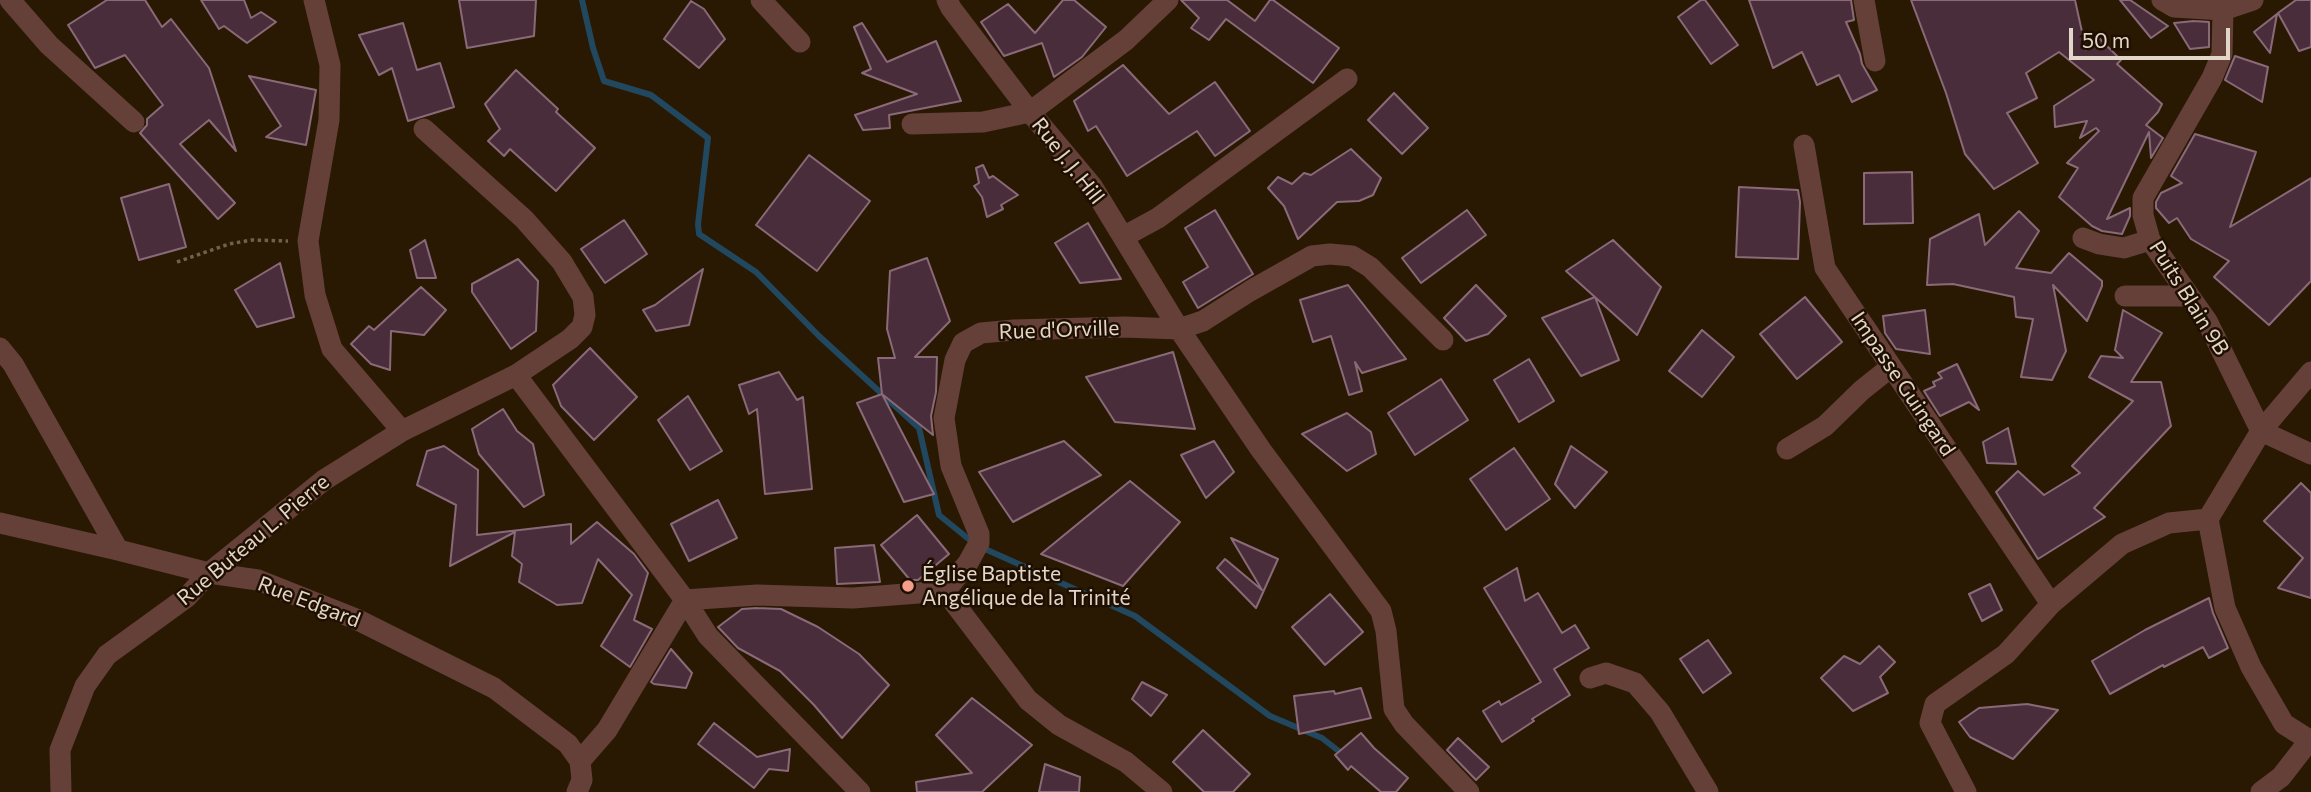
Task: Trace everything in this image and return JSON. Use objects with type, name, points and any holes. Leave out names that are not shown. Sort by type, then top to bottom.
[{"type":"street","points":[[10,0],[49,46],[134,122]]},
{"type":"street","points":[[761,0],[800,42]]},
{"type":"street","name":"Rue J. J. Hill","points":[[947,0],[1030,112],[1092,186],[1179,329],[1261,450],[1381,611],[1386,631],[1394,709],[1404,724],[1469,792]]},
{"type":"street","points":[[912,124],[983,122],[1030,112],[1126,40],[1168,0]]},
{"type":"street","points":[[1864,0],[1875,61]]},
{"type":"street","points":[[2162,0],[2174,7],[2223,10],[2253,0]]},
{"type":"street","points":[[318,1],[330,65],[329,120],[308,241],[315,295],[332,349],[402,431]]},
{"type":"street","name":"Puits Blain 9B","points":[[2223,10],[2222,54],[2212,78],[2143,198],[2143,215],[2150,240],[2207,321],[2262,431]]},
{"type":"street","points":[[1123,237],[1158,218],[1347,79]]},
{"type":"street","name":"Rue Buteau L. Pierre","points":[[61,792],[60,750],[85,686],[107,655],[187,597],[209,573],[324,480],[402,431],[516,375],[570,339],[582,327],[585,315],[583,297],[562,262],[524,219],[424,129]]},
{"type":"street","name":"Impasse Guingard","points":[[1804,145],[1825,268],[2051,604]]},
{"type":"street","points":[[2083,239],[2124,248],[2150,240]]},
{"type":"street","points":[[1179,329],[1203,321],[1312,256],[1330,254],[1352,256],[1370,267],[1443,340]]},
{"type":"street","points":[[2125,296],[2189,296]]},
{"type":"street","name":"Rue d'Orville","points":[[945,591],[968,563],[977,547],[979,534],[951,466],[944,418],[955,360],[963,343],[981,333],[1014,330],[1124,327],[1179,329]]},
{"type":"street","points":[[0,348],[13,364],[118,550]]},
{"type":"street","points":[[1787,449],[1825,426],[1862,390],[1891,367]]},
{"type":"street","points":[[2261,792],[2281,777],[2310,741],[2284,724],[2251,667],[2225,608],[2208,519],[2262,431],[2311,372]]},
{"type":"street","points":[[516,375],[685,600],[708,636],[860,792]]},
{"type":"street","points":[[2262,431],[2311,454]]},
{"type":"street","points":[[1966,792],[1930,723],[1935,704],[2006,654],[2051,604],[2122,544],[2169,523],[2208,519]]},
{"type":"street","name":"Rue Edgard","points":[[0,523],[209,573],[258,580],[356,618],[494,688],[568,744],[580,761]]},
{"type":"street","points":[[685,600],[757,595],[853,598],[945,591],[1028,700],[1059,725],[1126,762],[1162,792]]},
{"type":"street","points":[[577,792],[582,780],[580,761],[607,730],[685,600]]},
{"type":"street","points":[[1590,678],[1606,673],[1634,683],[1660,712],[1708,792]]},
{"type":"path","points":[[177,262],[229,244],[252,240],[308,241]]},
{"type":"building","points":[[107,0],[145,0],[162,27],[171,19],[209,68],[236,151],[209,120],[180,144],[235,203],[218,219],[140,133],[147,125],[147,119],[163,105],[125,55],[95,68],[68,25]]},
{"type":"building","points":[[201,0],[244,0],[251,18],[261,12],[276,22],[247,43],[224,26],[219,29]]},
{"type":"building","points":[[459,0],[536,0],[534,36],[467,48]]},
{"type":"building","points":[[1063,0],[1074,0],[1106,27],[1082,57],[1054,77],[1042,43],[1004,56],[981,22],[1008,4],[1035,33]]},
{"type":"building","points":[[1181,0],[1227,0],[1255,21],[1270,0],[1273,0],[1339,48],[1313,83],[1226,19],[1209,40],[1191,28],[1199,18]]},
{"type":"building","points":[[1701,0],[1705,0],[1738,45],[1711,64],[1678,17]]},
{"type":"building","points":[[1749,0],[1851,0],[1854,20],[1846,22],[1862,64],[1877,90],[1852,102],[1839,75],[1817,85],[1802,52],[1773,68]]},
{"type":"building","points":[[1911,0],[2075,0],[2086,50],[2099,38],[2121,60],[2117,64],[2162,104],[2146,125],[2163,138],[2151,158],[2149,132],[2107,219],[2130,208],[2130,216],[2122,234],[2102,231],[2092,226],[2059,197],[2078,168],[2067,163],[2099,131],[2096,128],[2080,138],[2087,121],[2055,127],[2054,106],[2094,80],[2059,52],[2026,73],[2037,98],[2007,113],[2038,163],[1994,189],[1965,154],[1946,93]]},
{"type":"building","points":[[2120,0],[2130,0],[2168,26],[2151,38]]},
{"type":"building","points":[[2296,0],[2311,0],[2311,47],[2299,51],[2278,13]]},
{"type":"building","points":[[691,1],[704,9],[725,39],[699,68],[664,39]]},
{"type":"building","points":[[2277,14],[2270,53],[2254,32]]},
{"type":"building","points":[[2209,22],[2209,47],[2190,49],[2174,23]]},
{"type":"building","points":[[403,23],[417,70],[440,63],[454,107],[408,121],[392,68],[379,75],[359,35]]},
{"type":"building","points":[[862,23],[887,62],[936,41],[961,101],[889,115],[890,128],[863,130],[855,115],[917,94],[862,73],[871,69],[854,27]]},
{"type":"building","points":[[2235,56],[2268,67],[2262,102],[2225,80]]},
{"type":"building","points":[[1123,65],[1169,114],[1215,82],[1250,131],[1215,156],[1197,131],[1127,176],[1096,126],[1088,131],[1074,101]]},
{"type":"building","points":[[516,70],[595,148],[556,191],[510,149],[504,156],[488,141],[500,129],[485,104]]},
{"type":"building","points":[[249,76],[316,90],[306,145],[266,137],[281,126]]},
{"type":"building","points":[[1394,93],[1428,128],[1402,154],[1368,120]]},
{"type":"building","points":[[2195,134],[2256,152],[2230,227],[2311,178],[2311,281],[2269,325],[2214,277],[2229,261],[2191,239],[2177,218],[2169,223],[2156,208],[2161,193],[2182,183],[2171,176]]},
{"type":"building","points":[[1351,149],[1381,178],[1373,195],[1359,201],[1337,202],[1298,239],[1284,206],[1268,188],[1278,177],[1292,184],[1304,173],[1311,175]]},
{"type":"building","points":[[809,155],[870,201],[817,271],[756,225]]},
{"type":"building","points":[[983,165],[989,178],[993,176],[1018,195],[1001,205],[1003,209],[987,217],[982,197],[974,186],[979,183],[976,168]]},
{"type":"building","points":[[1912,172],[1913,223],[1864,224],[1864,173]]},
{"type":"building","points":[[169,184],[186,247],[139,260],[121,198]]},
{"type":"building","points":[[1739,187],[1798,190],[1798,259],[1736,257]]},
{"type":"building","points":[[1215,210],[1253,274],[1198,308],[1183,282],[1208,267],[1185,228]]},
{"type":"building","points":[[1467,210],[1486,235],[1421,283],[1402,258]]},
{"type":"building","points":[[2019,211],[2039,231],[2016,268],[2051,273],[2069,253],[2102,281],[2087,321],[2053,285],[2066,351],[2052,380],[2021,377],[2033,319],[2016,317],[2014,297],[1953,284],[1927,285],[1930,239],[1979,214],[1985,245]]},
{"type":"building","points":[[624,220],[647,254],[605,283],[581,249]]},
{"type":"building","points":[[1088,223],[1121,279],[1080,283],[1055,243]]},
{"type":"building","points":[[425,240],[436,278],[417,278],[410,250]]},
{"type":"building","points":[[1613,240],[1661,287],[1637,335],[1566,271]]},
{"type":"building","points":[[927,258],[950,321],[915,357],[937,357],[936,392],[931,416],[933,435],[882,394],[878,358],[895,358],[887,329],[890,271]]},
{"type":"building","points":[[518,259],[538,281],[536,331],[511,349],[472,292],[472,284]]},
{"type":"building","points":[[280,263],[294,317],[257,327],[235,290]]},
{"type":"building","points":[[703,269],[689,325],[656,331],[643,310],[655,305]]},
{"type":"building","points":[[1348,285],[1406,359],[1362,373],[1355,362],[1362,391],[1349,395],[1331,336],[1313,342],[1300,300]]},
{"type":"building","points":[[1476,285],[1506,316],[1488,334],[1466,341],[1444,318]]},
{"type":"building","points":[[421,287],[446,310],[424,335],[391,331],[390,370],[371,364],[351,344],[369,326],[374,330]]},
{"type":"building","points":[[1595,297],[1619,360],[1581,376],[1542,318]]},
{"type":"building","points":[[1805,297],[1842,342],[1797,379],[1760,334]]},
{"type":"building","points":[[1925,310],[1930,354],[1896,349],[1885,333],[1883,316]]},
{"type":"building","points":[[2123,310],[2162,333],[2131,382],[2161,382],[2171,426],[2094,508],[2105,517],[2038,559],[1996,492],[2018,471],[2044,495],[2080,473],[2072,466],[2133,401],[2089,377],[2101,356],[2123,358],[2115,350]]},
{"type":"building","points":[[1702,330],[1734,357],[1702,397],[1669,371]]},
{"type":"building","points":[[590,348],[637,397],[594,440],[561,406],[553,385]]},
{"type":"building","points":[[1173,352],[1195,429],[1115,422],[1086,377]]},
{"type":"building","points":[[1529,359],[1554,401],[1519,422],[1494,380]]},
{"type":"building","points":[[1957,364],[1979,410],[1969,402],[1940,416],[1924,391],[1935,386],[1933,382],[1942,378],[1938,373]]},
{"type":"building","points":[[779,372],[797,400],[803,397],[812,489],[765,494],[757,409],[749,414],[739,385]]},
{"type":"building","points":[[1441,379],[1468,420],[1415,455],[1388,413]]},
{"type":"building","points":[[882,394],[934,494],[904,502],[857,403]]},
{"type":"building","points":[[688,396],[722,451],[690,470],[658,420]]},
{"type":"building","points":[[503,409],[517,431],[533,444],[544,495],[524,507],[479,454],[472,429]]},
{"type":"building","points":[[1347,413],[1371,432],[1376,454],[1347,471],[1302,434]]},
{"type":"building","points":[[2008,428],[2016,464],[1987,463],[1983,442]]},
{"type":"building","points":[[1064,441],[1101,475],[1013,522],[979,472]]},
{"type":"building","points":[[1214,441],[1234,472],[1206,498],[1181,455]]},
{"type":"building","points":[[444,446],[478,470],[477,535],[571,524],[571,544],[597,522],[634,554],[648,573],[634,620],[652,629],[630,667],[601,646],[632,595],[598,559],[582,603],[557,605],[519,582],[522,564],[512,556],[515,532],[450,566],[456,505],[417,485],[427,451]]},
{"type":"building","points":[[1571,446],[1607,472],[1575,508],[1555,484]]},
{"type":"building","points":[[1514,448],[1550,499],[1506,530],[1470,479]]},
{"type":"building","points":[[1130,481],[1180,522],[1123,586],[1041,554]]},
{"type":"building","points":[[2301,483],[2311,493],[2311,598],[2278,588],[2303,558],[2264,521]]},
{"type":"building","points":[[718,500],[737,538],[689,561],[671,524]]},
{"type":"building","points":[[917,515],[949,554],[918,580],[910,580],[881,545]]},
{"type":"building","points":[[1231,538],[1278,559],[1256,608],[1217,568],[1225,559],[1262,590]]},
{"type":"building","points":[[874,545],[880,582],[837,584],[835,548]]},
{"type":"building","points":[[1517,568],[1525,601],[1538,593],[1562,633],[1575,625],[1589,648],[1554,669],[1570,695],[1502,742],[1483,711],[1499,701],[1501,705],[1541,682],[1484,588]]},
{"type":"building","points":[[1990,584],[2002,610],[1982,621],[1969,594]]},
{"type":"building","points":[[1330,594],[1363,632],[1325,665],[1292,627]]},
{"type":"building","points":[[2209,598],[2228,648],[2209,658],[2203,647],[2110,694],[2092,661],[2145,630]]},
{"type":"building","points":[[742,609],[781,609],[818,627],[859,654],[889,685],[842,738],[780,671],[738,648],[718,627]]},
{"type":"building","points":[[1708,640],[1731,673],[1703,693],[1680,659]]},
{"type":"building","points":[[1879,646],[1895,662],[1880,677],[1888,693],[1853,711],[1821,678],[1844,656],[1860,664]]},
{"type":"building","points":[[671,649],[692,673],[686,688],[651,682]]},
{"type":"building","points":[[1142,682],[1167,695],[1151,716],[1132,699]]},
{"type":"building","points":[[1361,688],[1371,718],[1299,734],[1294,696],[1334,691],[1335,694]]},
{"type":"building","points":[[972,698],[1032,745],[982,792],[917,792],[916,782],[972,773],[936,735]]},
{"type":"building","points":[[2027,704],[2058,710],[2013,759],[1970,737],[1959,722],[1979,708]]},
{"type":"building","points":[[714,723],[757,757],[790,749],[788,771],[769,769],[754,788],[698,744]]},
{"type":"building","points":[[1203,730],[1250,774],[1233,792],[1204,792],[1173,762]]},
{"type":"building","points":[[1361,733],[1408,778],[1396,792],[1381,792],[1351,766],[1348,770],[1335,755]]},
{"type":"building","points":[[1458,738],[1489,767],[1476,780],[1447,750]]},
{"type":"building","points":[[1045,764],[1080,777],[1079,792],[1039,792]]},
{"type":"waterway","points":[[582,0],[604,81],[651,95],[708,138],[699,234],[756,272],[819,336],[919,428],[939,515],[976,545],[1135,616],[1270,716],[1322,738],[1345,756]]},
{"type":"place","name":"Église Baptiste Angélique de la Trinité","points":[[908,586]]}]
